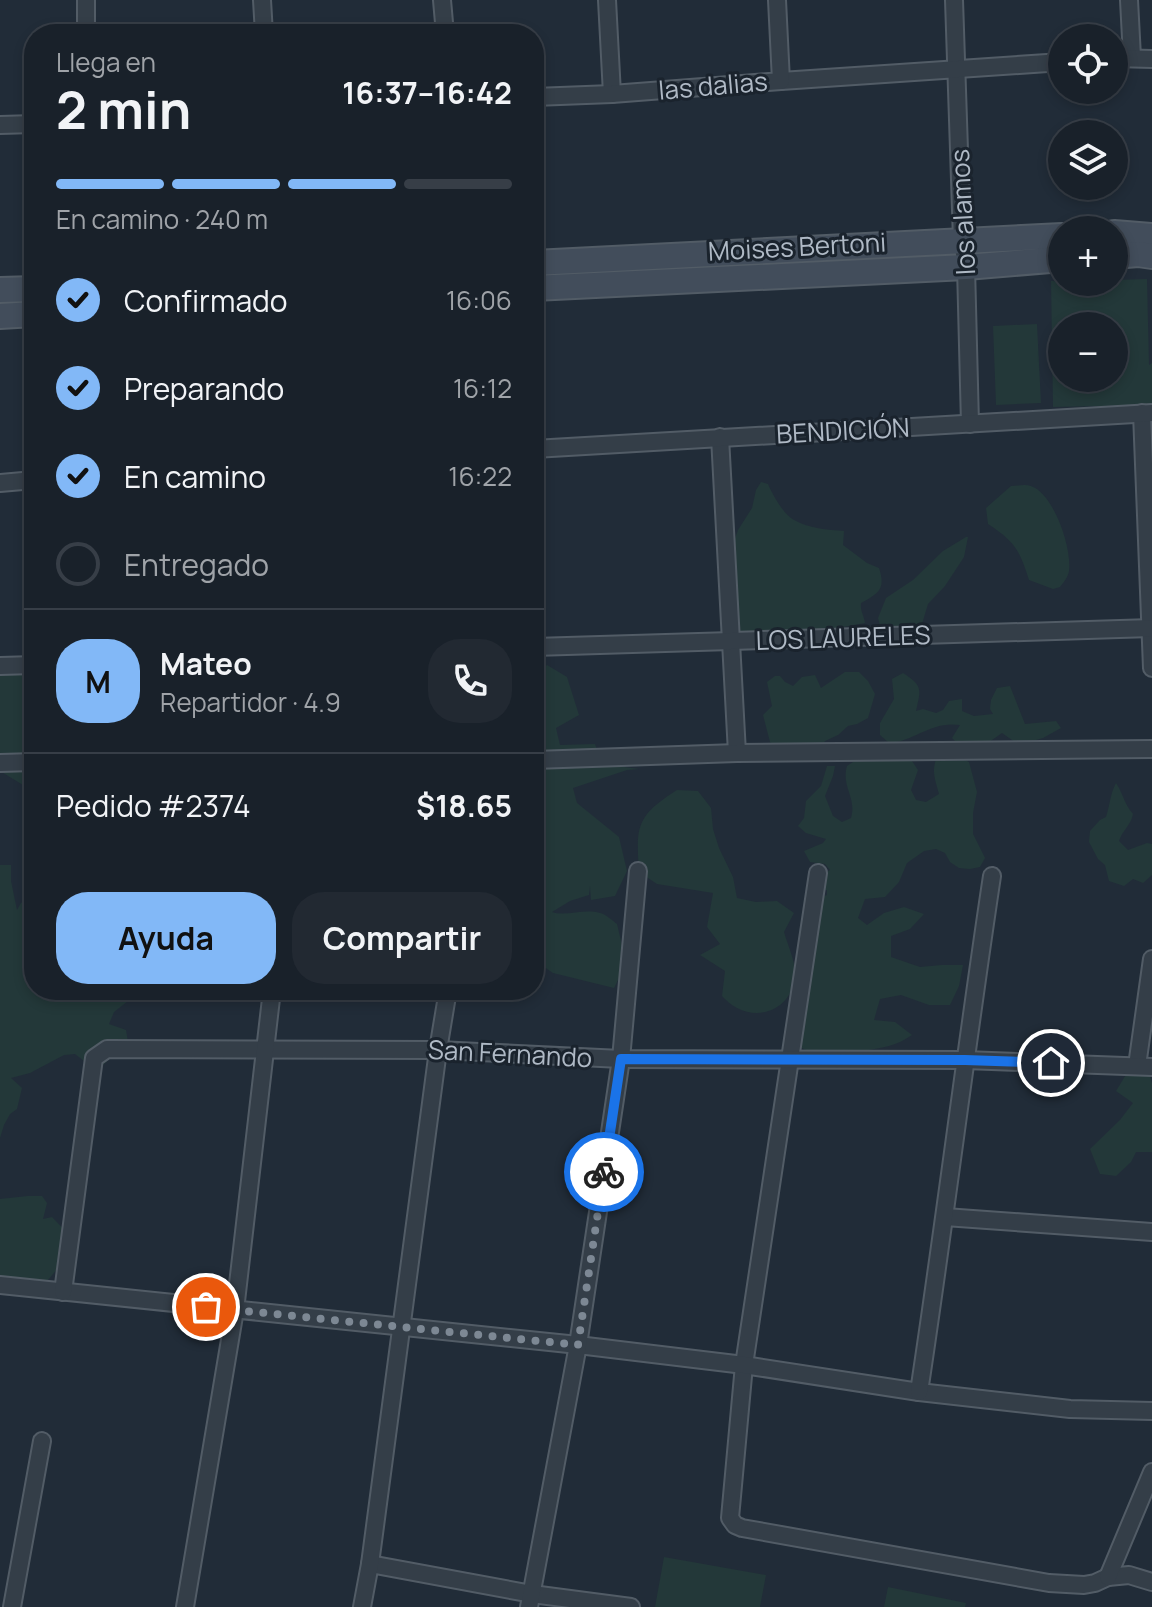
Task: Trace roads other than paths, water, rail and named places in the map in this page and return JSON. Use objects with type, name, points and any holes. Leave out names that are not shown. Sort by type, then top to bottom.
[{"type":"street","points":[[86,0],[86,24]]},
{"type":"street","points":[[262,0],[263,24]]},
{"type":"street","points":[[442,0],[444,24]]},
{"type":"street","points":[[607,0],[612,94]]},
{"type":"street","name":"las dalias","points":[[544,97],[781,81],[777,0]]},
{"type":"street","name":"los alamos","points":[[954,0],[970,424]]},
{"type":"street","points":[[1129,0],[1132,57]]},
{"type":"street","points":[[1128,57],[1152,59]]},
{"type":"street","points":[[781,81],[1048,63]]},
{"type":"street","points":[[0,125],[24,124]]},
{"type":"street","points":[[1128,234],[1152,236]]},
{"type":"street","name":"Moises Bertoni","points":[[544,262],[1048,237]]},
{"type":"street","points":[[1128,255],[1152,256]]},
{"type":"street","name":"Moises Bertoni","points":[[544,288],[1048,260]]},
{"type":"street","points":[[0,290],[24,289]]},
{"type":"street","points":[[0,316],[24,315]]},
{"type":"street","points":[[1147,413],[1152,668]]},
{"type":"street","name":"BENDICIÓN","points":[[544,448],[1147,413]]},
{"type":"street","points":[[720,437],[737,753]]},
{"type":"street","points":[[0,483],[24,481]]},
{"type":"street","name":"LOS LAURELES","points":[[544,647],[1152,628]]},
{"type":"street","points":[[0,666],[24,665]]},
{"type":"street","points":[[544,760],[737,753],[1152,749]]},
{"type":"street","points":[[0,763],[24,762]]},
{"type":"street","points":[[531,1600],[578,1345],[621,1059],[638,871]]},
{"type":"street","points":[[818,873],[744,1365],[730,1518],[735,1525],[758,1531],[1049,1583],[1084,1585],[1108,1577],[1129,1575],[1152,1582]]},
{"type":"street","points":[[919,1392],[992,876]]},
{"type":"street","points":[[1145,1066],[1152,959]]},
{"type":"street","points":[[185,1607],[235,1310],[271,1000]]},
{"type":"street","points":[[362,1607],[446,1000]]},
{"type":"street","name":"San Fernando","points":[[63,1292],[94,1058],[107,1049],[438,1050],[621,1059],[965,1060],[1145,1066]]},
{"type":"street","points":[[945,1217],[1152,1232]]},
{"type":"street","points":[[0,1285],[578,1345],[744,1365],[919,1392],[1070,1409],[1152,1411]]},
{"type":"street","points":[[12,1607],[42,1441]]},
{"type":"street","points":[[1108,1577],[1152,1472]]},
{"type":"street","points":[[370,1564],[531,1600],[631,1607]]}]
